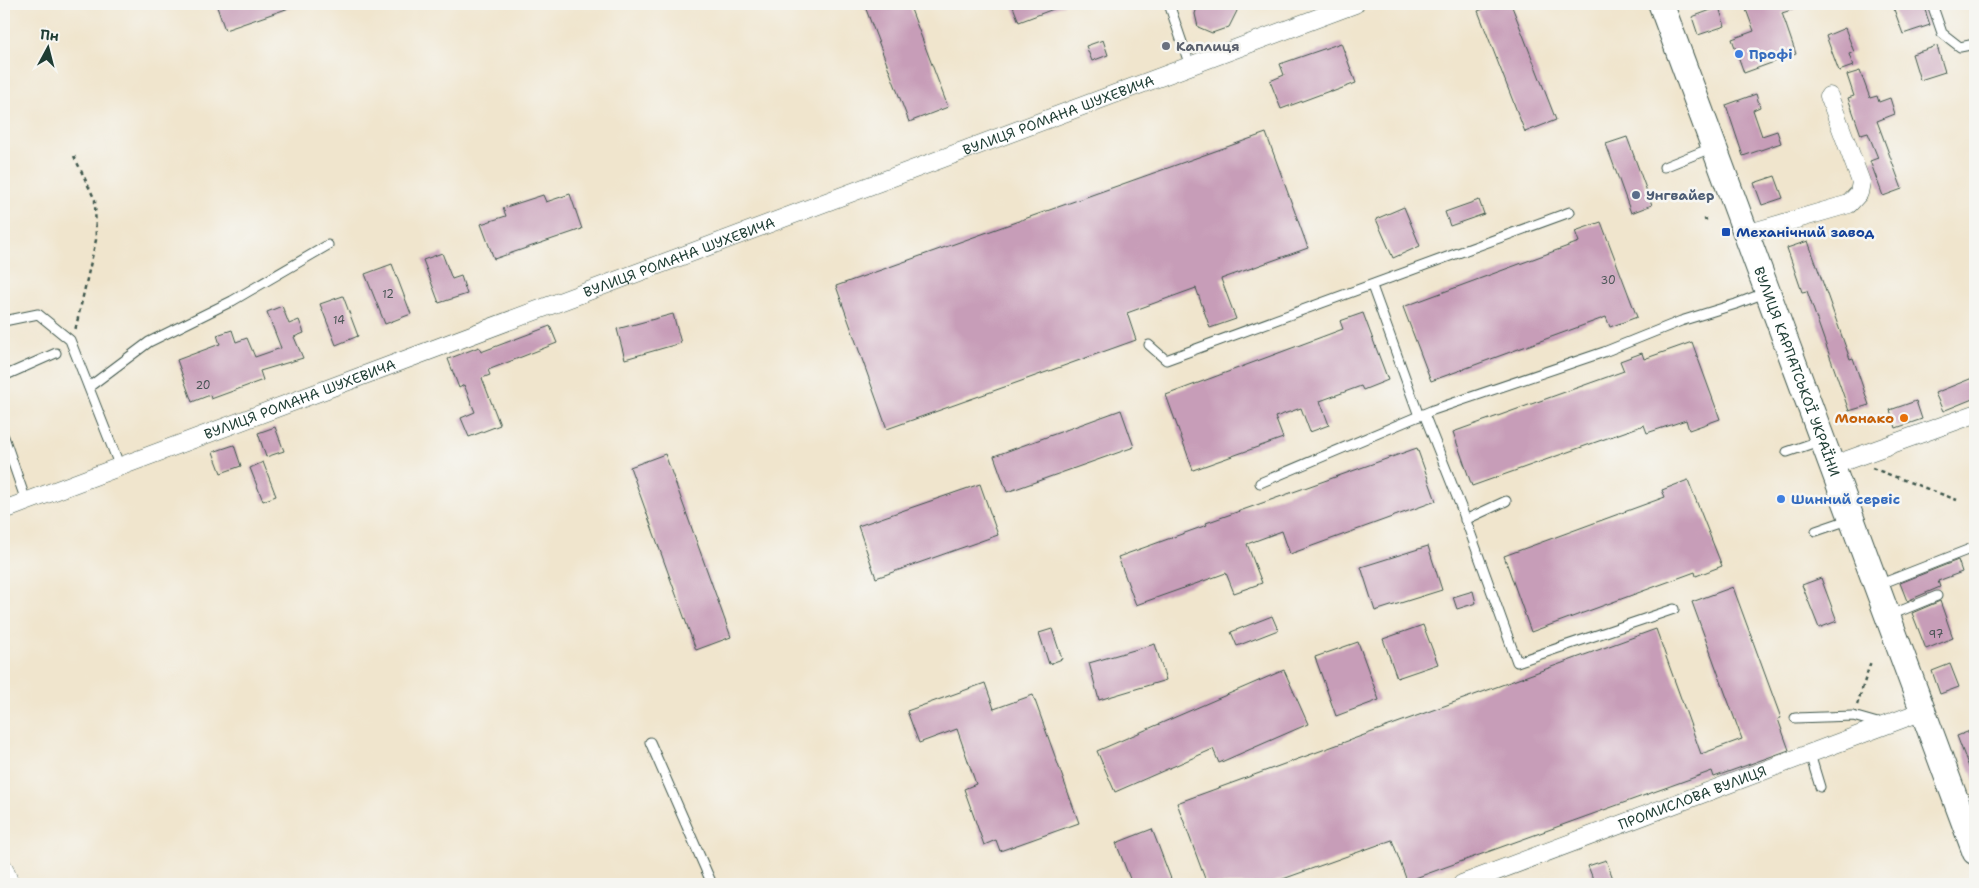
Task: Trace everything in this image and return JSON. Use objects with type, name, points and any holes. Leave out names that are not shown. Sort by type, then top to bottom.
[{"type":"main road","name":"ВУЛИЦЯ КАРПАТСЬКОЇ УКРАЇНИ","points":[[1662,4],[1923,711],[1970,821],[1975,852]]},
{"type":"street","name":"ВУЛИЦЯ РОМАНА ШУХЕВИЧА","points":[[4,510],[1356,4]]},
{"type":"street","points":[[1746,234],[1849,204],[1859,193],[1861,182],[1829,96]]},
{"type":"street","points":[[1831,466],[1975,414]]},
{"type":"street","name":"ПРОМИСЛОВА ВУЛИЦЯ","points":[[1462,884],[1923,711]]},
{"type":"street","points":[[4,868],[10,884]]},
{"type":"lane","points":[[1169,4],[1190,66]]},
{"type":"lane","points":[[1932,4],[1942,33],[1960,47],[1975,44]]},
{"type":"lane","points":[[1664,167],[1714,147]]},
{"type":"lane","points":[[1149,345],[1166,360],[1570,212]]},
{"type":"lane","points":[[89,387],[149,342],[232,301],[328,245]]},
{"type":"lane","points":[[1372,286],[1421,415],[1465,520],[1517,662],[1674,609]]},
{"type":"lane","points":[[1260,484],[1421,415],[1604,352],[1681,321],[1767,292]]},
{"type":"lane","points":[[4,321],[38,314],[70,340],[120,467]]},
{"type":"lane","points":[[4,376],[56,353]]},
{"type":"lane","points":[[4,437],[26,501]]},
{"type":"lane","points":[[1787,452],[1822,440]]},
{"type":"lane","points":[[1465,520],[1506,501]]},
{"type":"lane","points":[[1816,531],[1851,518]]},
{"type":"lane","points":[[1876,585],[1975,546]]},
{"type":"lane","points":[[1888,616],[1937,596]]},
{"type":"lane","points":[[1795,718],[1853,716],[1885,725]]},
{"type":"lane","points":[[650,742],[712,884]]},
{"type":"lane","points":[[1810,754],[1820,787]]},
{"type":"path","points":[[72,344],[96,240],[95,200],[74,156]]},
{"type":"path","points":[[1866,466],[1958,500]]},
{"type":"path","points":[[1853,716],[1871,661]]},
{"type":"building","points":[[216,4],[294,4],[295,6],[225,30]]},
{"type":"building","points":[[864,4],[909,4],[948,107],[909,122]]},
{"type":"building","points":[[1012,4],[1064,4],[1064,5],[1019,22]]},
{"type":"building","points":[[1198,4],[1233,4],[1237,11],[1229,27],[1212,33],[1198,27],[1195,14]]},
{"type":"building","points":[[1496,4],[1511,4],[1556,120],[1525,132],[1478,11]]},
{"type":"building","points":[[1744,4],[1804,4],[1804,6],[1782,13],[1796,54],[1744,73],[1732,39],[1754,31]]},
{"type":"building","points":[[1892,4],[1923,4],[1930,25],[1903,34]]},
{"type":"building","points":[[1719,7],[1725,26],[1698,35],[1692,17]]},
{"type":"building","points":[[1845,28],[1854,52],[1849,54],[1853,66],[1839,71],[1826,36]]},
{"type":"building","points":[[1103,40],[1108,55],[1092,61],[1086,46]]},
{"type":"building","points":[[1341,43],[1356,83],[1281,109],[1270,81],[1284,75],[1280,64]]},
{"type":"building","points":[[1937,46],[1945,72],[1920,80],[1912,54]]},
{"type":"building","points":[[1860,71],[1870,98],[1877,96],[1879,102],[1890,98],[1895,114],[1877,121],[1902,189],[1883,196],[1870,161],[1878,158],[1868,133],[1861,135],[1848,98],[1854,96],[1847,75]]},
{"type":"building","points":[[1756,94],[1760,107],[1753,110],[1762,136],[1777,131],[1781,143],[1743,156],[1726,105]]},
{"type":"building","points":[[1266,133],[1308,248],[1221,279],[1236,319],[1210,328],[1196,288],[1127,313],[1136,340],[887,429],[836,286]]},
{"type":"building","points":[[1627,137],[1652,205],[1631,213],[1606,144]]},
{"type":"building","points":[[1775,176],[1783,198],[1762,205],[1754,183]]},
{"type":"building","points":[[570,194],[582,229],[494,259],[481,224],[506,216],[503,208],[543,195],[546,202]]},
{"type":"building","points":[[1479,200],[1484,214],[1450,226],[1445,212]]},
{"type":"building","points":[[1404,207],[1420,246],[1393,258],[1376,219]]},
{"type":"building","points":[[1601,222],[1637,317],[1610,327],[1606,317],[1431,381],[1403,307],[1579,242],[1575,231]]},
{"type":"building","points":[[1808,241],[1850,359],[1853,358],[1869,405],[1849,411],[1807,291],[1802,292],[1787,248]]},
{"type":"building","points":[[442,253],[452,279],[461,276],[467,294],[439,303],[423,260]]},
{"type":"building","points":[[392,264],[411,314],[385,324],[365,274]]},
{"type":"building","points":[[343,296],[358,336],[336,345],[320,304]]},
{"type":"building","points":[[282,306],[289,324],[299,320],[304,333],[294,337],[303,358],[260,371],[263,380],[211,399],[210,395],[192,402],[177,360],[220,344],[217,335],[232,330],[236,342],[247,338],[255,357],[281,348],[267,312]]},
{"type":"building","points":[[1363,313],[1388,380],[1363,390],[1361,386],[1320,401],[1329,425],[1310,432],[1301,408],[1275,417],[1283,438],[1193,470],[1166,395],[1343,329],[1340,321]]},
{"type":"building","points":[[673,314],[681,343],[625,359],[617,329]]},
{"type":"building","points":[[550,326],[557,343],[488,370],[490,375],[482,378],[500,425],[469,437],[461,418],[475,412],[464,385],[459,388],[448,359],[479,347],[481,352]]},
{"type":"building","points":[[1692,342],[1720,419],[1689,430],[1686,420],[1647,433],[1644,425],[1472,486],[1453,432],[1624,371],[1620,361],[1642,353],[1644,359]]},
{"type":"building","points":[[1975,377],[1975,398],[1943,411],[1935,393]]},
{"type":"building","points":[[1916,401],[1922,419],[1896,428],[1890,410]]},
{"type":"building","points":[[1121,410],[1134,447],[1007,492],[994,456]]},
{"type":"building","points":[[275,427],[284,451],[266,457],[258,433]]},
{"type":"building","points":[[234,445],[241,466],[221,473],[213,452]]},
{"type":"building","points":[[1417,448],[1436,501],[1290,554],[1282,531],[1247,544],[1262,583],[1234,593],[1226,573],[1136,605],[1118,557],[1207,525],[1206,523]]},
{"type":"building","points":[[665,454],[731,637],[696,650],[630,467]]},
{"type":"building","points":[[263,462],[276,496],[263,501],[250,468]]},
{"type":"building","points":[[1688,480],[1722,566],[1696,576],[1695,572],[1531,632],[1504,556],[1665,497],[1662,490]]},
{"type":"building","points":[[980,484],[998,535],[876,578],[858,526]]},
{"type":"building","points":[[1428,546],[1442,590],[1375,611],[1361,567]]},
{"type":"building","points":[[1958,560],[1962,572],[1938,581],[1940,587],[1907,601],[1900,583]]},
{"type":"building","points":[[1821,578],[1837,621],[1819,628],[1802,585]]},
{"type":"building","points":[[1733,587],[1781,718],[1778,719],[1789,750],[1714,777],[1712,771],[1407,881],[1392,840],[1269,884],[1207,884],[1177,803],[1656,629],[1701,754],[1742,739],[1692,602]]},
{"type":"building","points":[[1473,591],[1476,603],[1457,609],[1453,597]]},
{"type":"building","points":[[1940,601],[1953,638],[1926,649],[1912,613]]},
{"type":"building","points":[[1272,616],[1278,630],[1237,646],[1231,632]]},
{"type":"building","points":[[1423,625],[1438,664],[1397,678],[1383,639]]},
{"type":"building","points":[[1052,629],[1062,659],[1049,664],[1039,633]]},
{"type":"building","points":[[1358,642],[1379,700],[1336,716],[1315,657]]},
{"type":"building","points":[[1155,644],[1166,680],[1099,700],[1089,663]]},
{"type":"building","points":[[1950,664],[1959,687],[1940,694],[1932,671]]},
{"type":"building","points":[[1284,670],[1308,724],[1219,763],[1213,749],[1115,792],[1097,751]]},
{"type":"building","points":[[985,683],[994,709],[1033,695],[1079,823],[1000,851],[996,840],[984,845],[964,789],[976,784],[957,729],[919,743],[907,711]]},
{"type":"building","points":[[1975,729],[1975,780],[1974,780],[1957,736]]},
{"type":"building","points":[[1152,829],[1173,884],[1132,884],[1116,843]]},
{"type":"building","points":[[1606,860],[1615,884],[1595,884],[1588,866]]},
{"type":"place","name":"Каплиця","points":[[1166,46]]},
{"type":"place","name":"Профі","points":[[1739,54]]},
{"type":"place","name":"Унгвайер","points":[[1636,195]]},
{"type":"place","name":"Механічний завод","points":[[1726,232]]},
{"type":"place","name":"Монако","points":[[1904,418]]},
{"type":"place","name":"Шинний сервіс","points":[[1781,499]]}]
